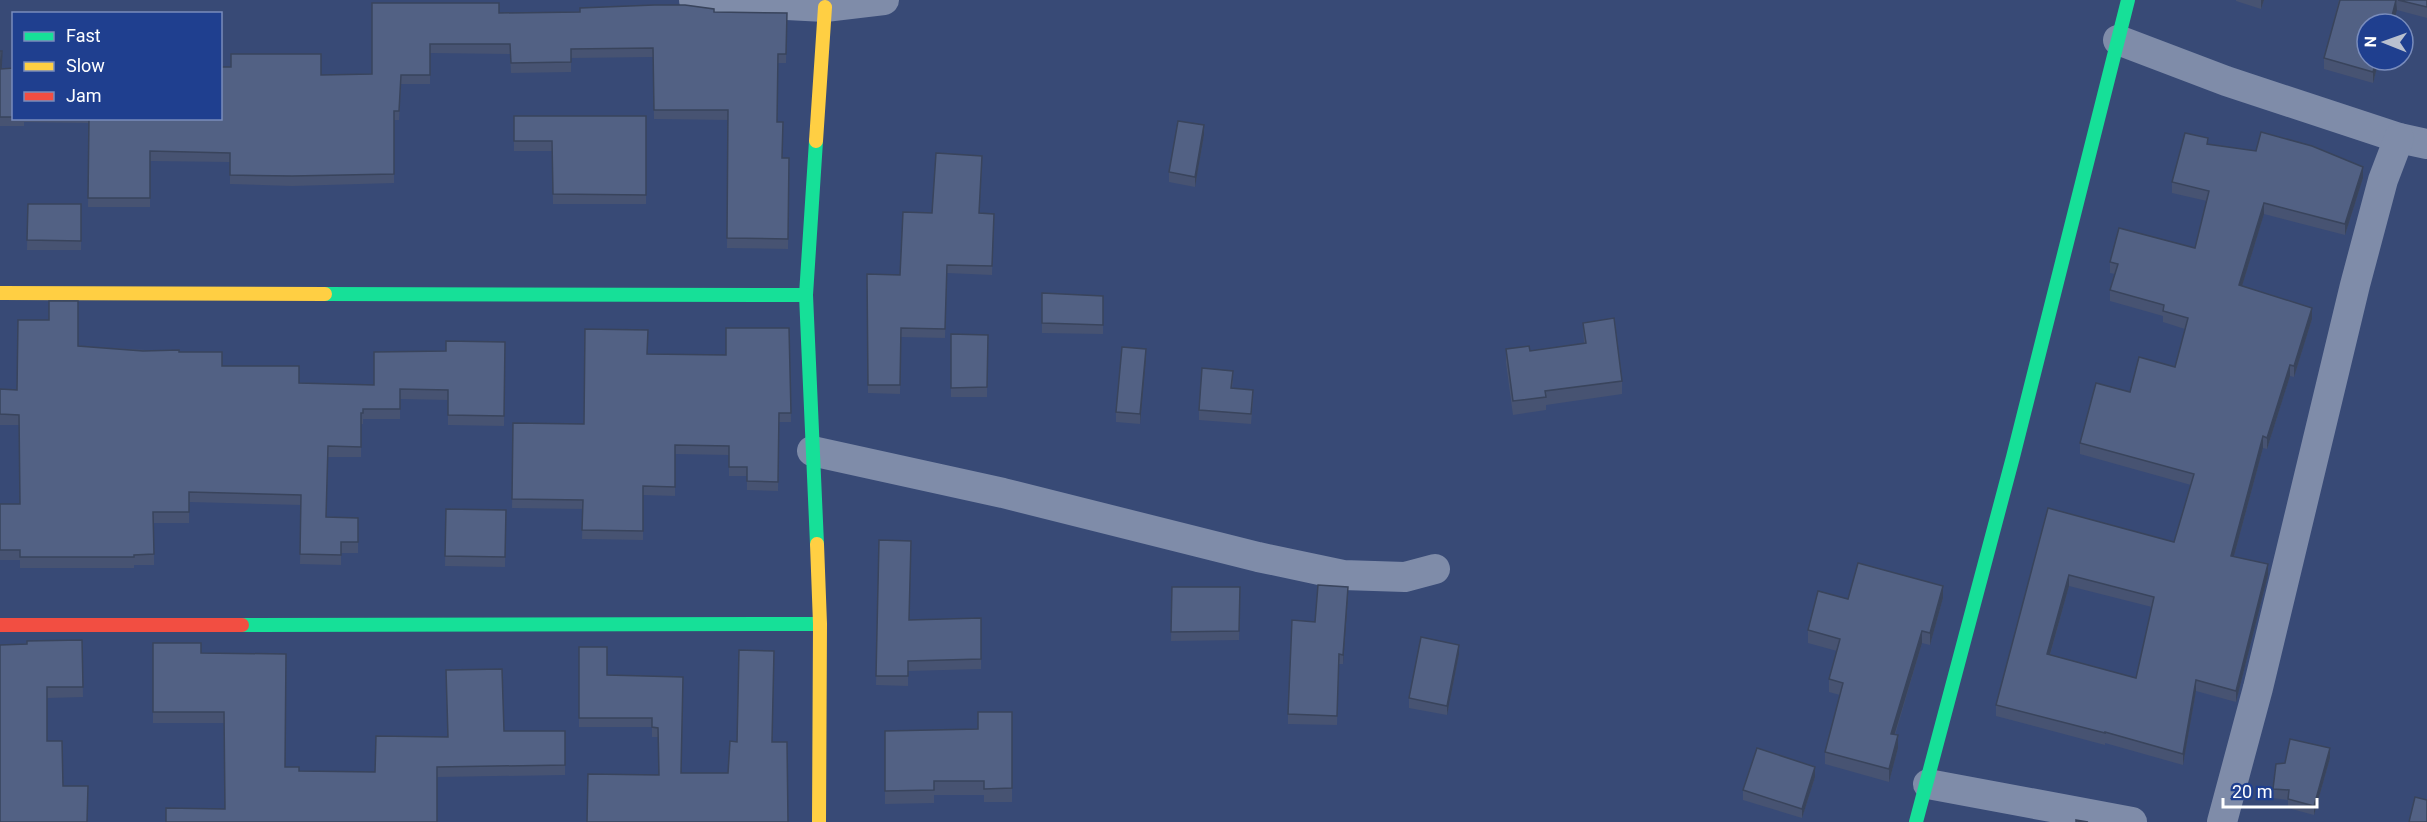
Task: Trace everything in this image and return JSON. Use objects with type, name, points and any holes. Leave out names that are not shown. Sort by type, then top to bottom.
[{"type":"street","points":[[694,0],[825,7],[884,0]]},
{"type":"street","points":[[1916,822],[1928,784],[2013,457],[2128,0]]},
{"type":"street","points":[[819,822],[820,624],[806,295],[825,7]]},
{"type":"street","points":[[2118,40],[2226,81],[2413,141],[2383,180],[2355,285],[2258,688],[2222,822]]},
{"type":"street","points":[[0,292],[806,295]]},
{"type":"street","points":[[812,451],[1003,493],[1258,557],[1343,575],[1405,577],[1435,568]]},
{"type":"street","points":[[0,624],[820,624]]},
{"type":"street","points":[[1928,784],[2132,822]]},
{"type":"building","points":[[2340,0],[2396,0],[2393,12],[2355,12],[2355,67],[2324,58]]},
{"type":"building","points":[[2398,0],[2427,0],[2427,7]]},
{"type":"building","points":[[372,3],[499,3],[499,13],[580,12],[580,8],[685,5],[714,9],[714,12],[787,13],[786,54],[778,54],[777,122],[783,122],[782,158],[789,158],[788,239],[727,238],[728,110],[654,110],[653,48],[571,49],[571,62],[511,63],[510,44],[430,44],[430,75],[401,75],[399,111],[394,111],[394,174],[230,175],[230,153],[150,151],[150,198],[88,198],[89,120],[222,120],[222,67],[231,67],[231,54],[321,54],[321,75],[372,74]]},
{"type":"building","points":[[0,51],[2,51],[1,69],[12,68],[12,117],[0,117]]},
{"type":"building","points":[[514,116],[646,116],[646,195],[553,194],[552,141],[514,141]]},
{"type":"building","points":[[1178,121],[1204,125],[1195,177],[1169,172]]},
{"type":"building","points":[[2261,132],[2312,146],[2363,167],[2345,224],[2264,203],[2239,285],[2312,308],[2294,366],[2290,365],[2267,438],[2263,436],[2231,556],[2268,564],[2236,691],[2196,680],[2183,754],[1996,705],[2048,508],[2174,542],[2194,474],[2080,443],[2096,383],[2130,392],[2139,357],[2175,367],[2188,318],[2163,311],[2164,305],[2110,290],[2118,264],[2110,262],[2119,228],[2195,248],[2209,191],[2172,182],[2185,133],[2208,138],[2207,144],[2256,151]],"holes":[[[2069,575],[2154,597],[2136,678],[2047,654]]]},
{"type":"building","points":[[936,153],[982,156],[979,213],[994,214],[992,266],[947,265],[945,329],[901,328],[900,385],[868,385],[867,274],[900,275],[903,212],[932,213]]},
{"type":"building","points":[[28,204],[81,204],[81,241],[27,240]]},
{"type":"building","points":[[1042,293],[1103,296],[1103,325],[1042,323]]},
{"type":"building","points":[[49,301],[78,301],[78,346],[143,351],[222,352],[222,366],[299,366],[299,383],[374,385],[374,352],[446,351],[446,341],[505,342],[504,416],[448,415],[448,390],[400,389],[400,409],[363,409],[361,447],[328,446],[326,517],[358,518],[358,542],[341,542],[341,555],[300,554],[301,495],[189,492],[189,512],[153,512],[154,554],[134,555],[134,557],[20,557],[20,550],[0,550],[0,504],[20,504],[19,415],[0,414],[0,389],[17,390],[18,320],[49,320]]},
{"type":"building","points":[[1614,318],[1622,381],[1545,391],[1546,397],[1513,401],[1506,349],[1529,346],[1530,351],[1586,343],[1583,323]]},
{"type":"building","points":[[726,328],[789,328],[791,413],[779,413],[778,482],[747,481],[747,467],[729,467],[729,446],[675,445],[675,487],[643,486],[643,531],[582,530],[583,500],[512,499],[513,423],[584,424],[585,329],[648,330],[647,354],[726,355]]},
{"type":"building","points":[[951,334],[988,335],[987,387],[951,388]]},
{"type":"building","points":[[1122,347],[1146,349],[1140,414],[1116,412]]},
{"type":"building","points":[[1202,368],[1233,371],[1231,388],[1253,390],[1251,414],[1199,410]]},
{"type":"building","points":[[446,509],[506,510],[505,557],[445,556]]},
{"type":"building","points":[[879,540],[911,541],[909,620],[981,618],[981,659],[908,661],[908,676],[876,676]]},
{"type":"building","points":[[1858,563],[1943,586],[1930,633],[1922,631],[1891,734],[1898,735],[1889,769],[1825,752],[1843,683],[1829,679],[1840,639],[1808,630],[1818,591],[1848,599]]},
{"type":"building","points":[[1318,585],[1348,587],[1343,655],[1339,654],[1337,716],[1288,714],[1292,620],[1315,622]]},
{"type":"building","points":[[1172,587],[1240,587],[1239,631],[1171,632]]},
{"type":"building","points":[[1421,637],[1459,645],[1447,706],[1409,698]]},
{"type":"building","points":[[82,640],[83,687],[47,687],[47,741],[62,741],[63,786],[88,786],[87,822],[0,822],[0,645],[27,644],[27,641]]},
{"type":"building","points":[[153,643],[201,643],[201,653],[286,654],[285,767],[299,767],[299,771],[375,772],[376,736],[448,737],[446,670],[502,669],[504,731],[565,731],[565,765],[437,767],[437,822],[166,822],[166,808],[225,809],[224,712],[153,712]]},
{"type":"building","points":[[579,647],[607,647],[607,675],[683,677],[681,773],[728,773],[730,741],[737,742],[739,650],[774,651],[772,742],[787,742],[788,822],[587,822],[588,774],[659,775],[658,728],[652,727],[652,718],[579,718]]},
{"type":"building","points":[[978,712],[1012,712],[1012,788],[984,789],[984,781],[934,781],[934,790],[885,791],[885,731],[978,729]]},
{"type":"building","points":[[2290,739],[2330,748],[2314,806],[2288,799],[2289,790],[2273,789],[2276,764],[2285,763]]},
{"type":"building","points":[[1757,748],[1815,767],[1802,809],[1743,790]]},
{"type":"building","points":[[2415,797],[2427,800],[2427,822],[2409,822]]},
{"type":"traffic: fast","points":[[1916,822],[2013,457],[2128,0]]},
{"type":"traffic: fast","points":[[816,141],[806,295],[817,544]]},
{"type":"traffic: fast","points":[[325,294],[806,295]]},
{"type":"traffic: fast","points":[[242,625],[820,624]]},
{"type":"traffic: slow","points":[[816,141],[825,7]]},
{"type":"traffic: slow","points":[[0,293],[325,294]]},
{"type":"traffic: slow","points":[[817,544],[820,624],[819,822]]},
{"type":"traffic: jam","points":[[0,625],[242,625]]}]
